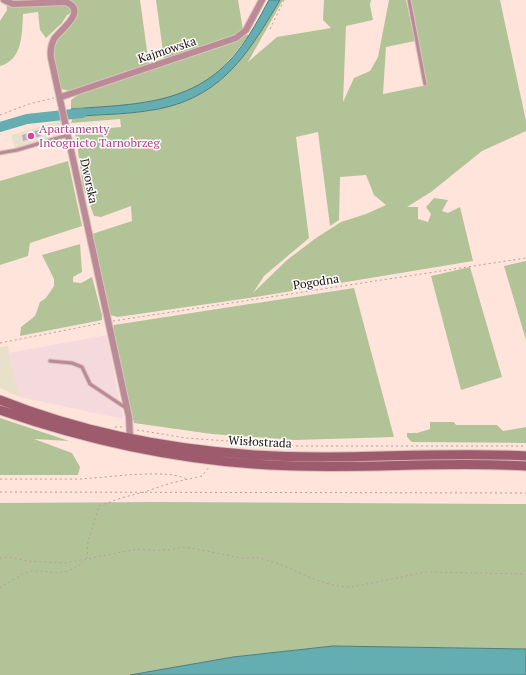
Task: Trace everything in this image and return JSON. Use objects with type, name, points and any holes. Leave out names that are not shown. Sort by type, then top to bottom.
[{"type":"main road","name":"Wisłostrada","points":[[0,400],[74,425],[129,438],[210,461],[304,466],[526,466]]},
{"type":"main road","name":"Wisłostrada","points":[[0,410],[80,436],[129,438],[191,449],[254,455],[526,456]]},
{"type":"street","name":"Dworska","points":[[4,0],[13,4],[66,2],[73,7],[75,13],[74,17],[55,38],[51,49],[51,58],[61,97],[64,119],[127,409],[129,438]]},
{"type":"street","name":"Kajmowska","points":[[61,97],[236,38],[246,30],[262,0]]},
{"type":"lane","points":[[409,0],[425,84]]},
{"type":"lane","points":[[0,153],[17,150],[68,135]]},
{"type":"lane","points":[[50,362],[72,363],[82,367],[90,384],[127,409]]},
{"type":"path","points":[[270,29],[284,0]]},
{"type":"path","points":[[0,115],[29,104],[61,97]]},
{"type":"path","name":"Pogodna","points":[[0,343],[108,322],[526,258]]},
{"type":"path","points":[[109,426],[129,438],[179,437],[267,445],[526,446]]},
{"type":"path","points":[[0,588],[21,575],[31,572],[44,571],[56,573],[68,571],[81,564],[87,558],[88,542],[99,506],[121,498],[202,476],[208,470],[210,461]]},
{"type":"path","points":[[0,479],[80,479],[162,474],[181,476],[187,479]]},
{"type":"path","points":[[0,492],[526,493]]},
{"type":"path","points":[[0,558],[9,557],[27,561],[65,564],[87,558],[138,549],[174,549],[184,547],[242,558],[258,558],[294,570],[323,584],[340,587],[352,587],[426,572],[526,574]]},
{"type":"shaded area","points":[[62,120],[66,137],[16,152],[11,135]]},
{"type":"shaded area","points":[[107,335],[123,419],[20,397],[9,353]]},
{"type":"shaded area","points":[[8,346],[20,397],[0,388],[0,347]]},
{"type":"green space","points":[[6,0],[140,0],[149,65],[69,91],[61,89],[58,82],[54,47],[59,37],[73,23],[77,14],[71,13],[67,15],[62,23],[46,38],[40,30],[38,12],[23,14],[20,45],[17,52],[8,63],[0,66],[0,21],[7,10]]},
{"type":"green space","points":[[156,0],[238,0],[243,30],[237,34],[164,59]]},
{"type":"green space","points":[[280,0],[283,0],[248,62],[277,37],[331,28],[323,20],[324,0],[371,0],[370,5],[373,20],[346,26],[343,102],[354,78],[370,71],[378,57],[389,0],[406,0],[415,41],[386,47],[383,94],[427,85],[411,0],[500,0],[526,121],[526,131],[482,151],[431,192],[407,207],[418,207],[418,219],[428,222],[431,214],[426,207],[434,198],[448,200],[442,211],[448,213],[460,207],[473,261],[249,298],[118,317],[110,315],[92,234],[132,221],[131,206],[101,217],[94,216],[83,186],[75,131],[121,127],[120,119],[71,123],[73,117],[146,111],[171,106],[193,98],[211,87],[227,74],[255,41]],"holes":[[[318,132],[330,226],[339,220],[340,177],[366,175],[374,195],[386,205],[366,214],[341,222],[316,238],[287,260],[253,293],[264,276],[309,238],[296,137]]]},
{"type":"green space","points":[[245,34],[249,35],[221,69],[200,85],[186,92],[155,101],[137,104],[71,109],[71,100],[80,93],[229,44]]},
{"type":"green space","points":[[68,161],[82,226],[30,243],[28,256],[0,265],[0,181]]},
{"type":"green space","points":[[80,244],[82,272],[73,277],[73,282],[81,283],[92,277],[102,320],[20,336],[21,327],[35,316],[40,302],[46,298],[54,286],[54,279],[42,255]]},
{"type":"green space","points":[[526,261],[526,340],[504,266]]},
{"type":"green space","points":[[470,267],[502,377],[461,390],[431,276]]},
{"type":"green space","points":[[354,288],[394,437],[295,440],[212,434],[134,423],[113,328],[114,325]]},
{"type":"green space","points":[[0,418],[69,441],[34,439],[72,453],[80,467],[78,475],[0,475]]},
{"type":"green space","points":[[430,422],[454,422],[456,425],[497,425],[503,431],[526,427],[526,443],[412,442],[407,437],[407,433],[417,433],[430,429]]},
{"type":"green space","points":[[157,502],[526,504],[526,649],[333,646],[233,657],[130,675],[0,675],[0,503]]},
{"type":"water","points":[[269,0],[280,0],[255,41],[242,58],[227,74],[211,87],[193,98],[171,106],[146,111],[73,117],[69,114],[71,109],[117,106],[162,99],[202,83],[220,70],[242,46]]},
{"type":"water","points":[[333,646],[526,649],[526,675],[130,675],[233,657]]},
{"type":"building","name":"Apartamenty Incognicto Tarnobrzeg","points":[[39,130],[41,136],[23,141],[22,135]]},
{"type":"waterway","points":[[0,127],[27,119],[82,113]]},
{"type":"place","name":"Apartamenty Incognicto Tarnobrzeg","points":[[31,136]]}]
